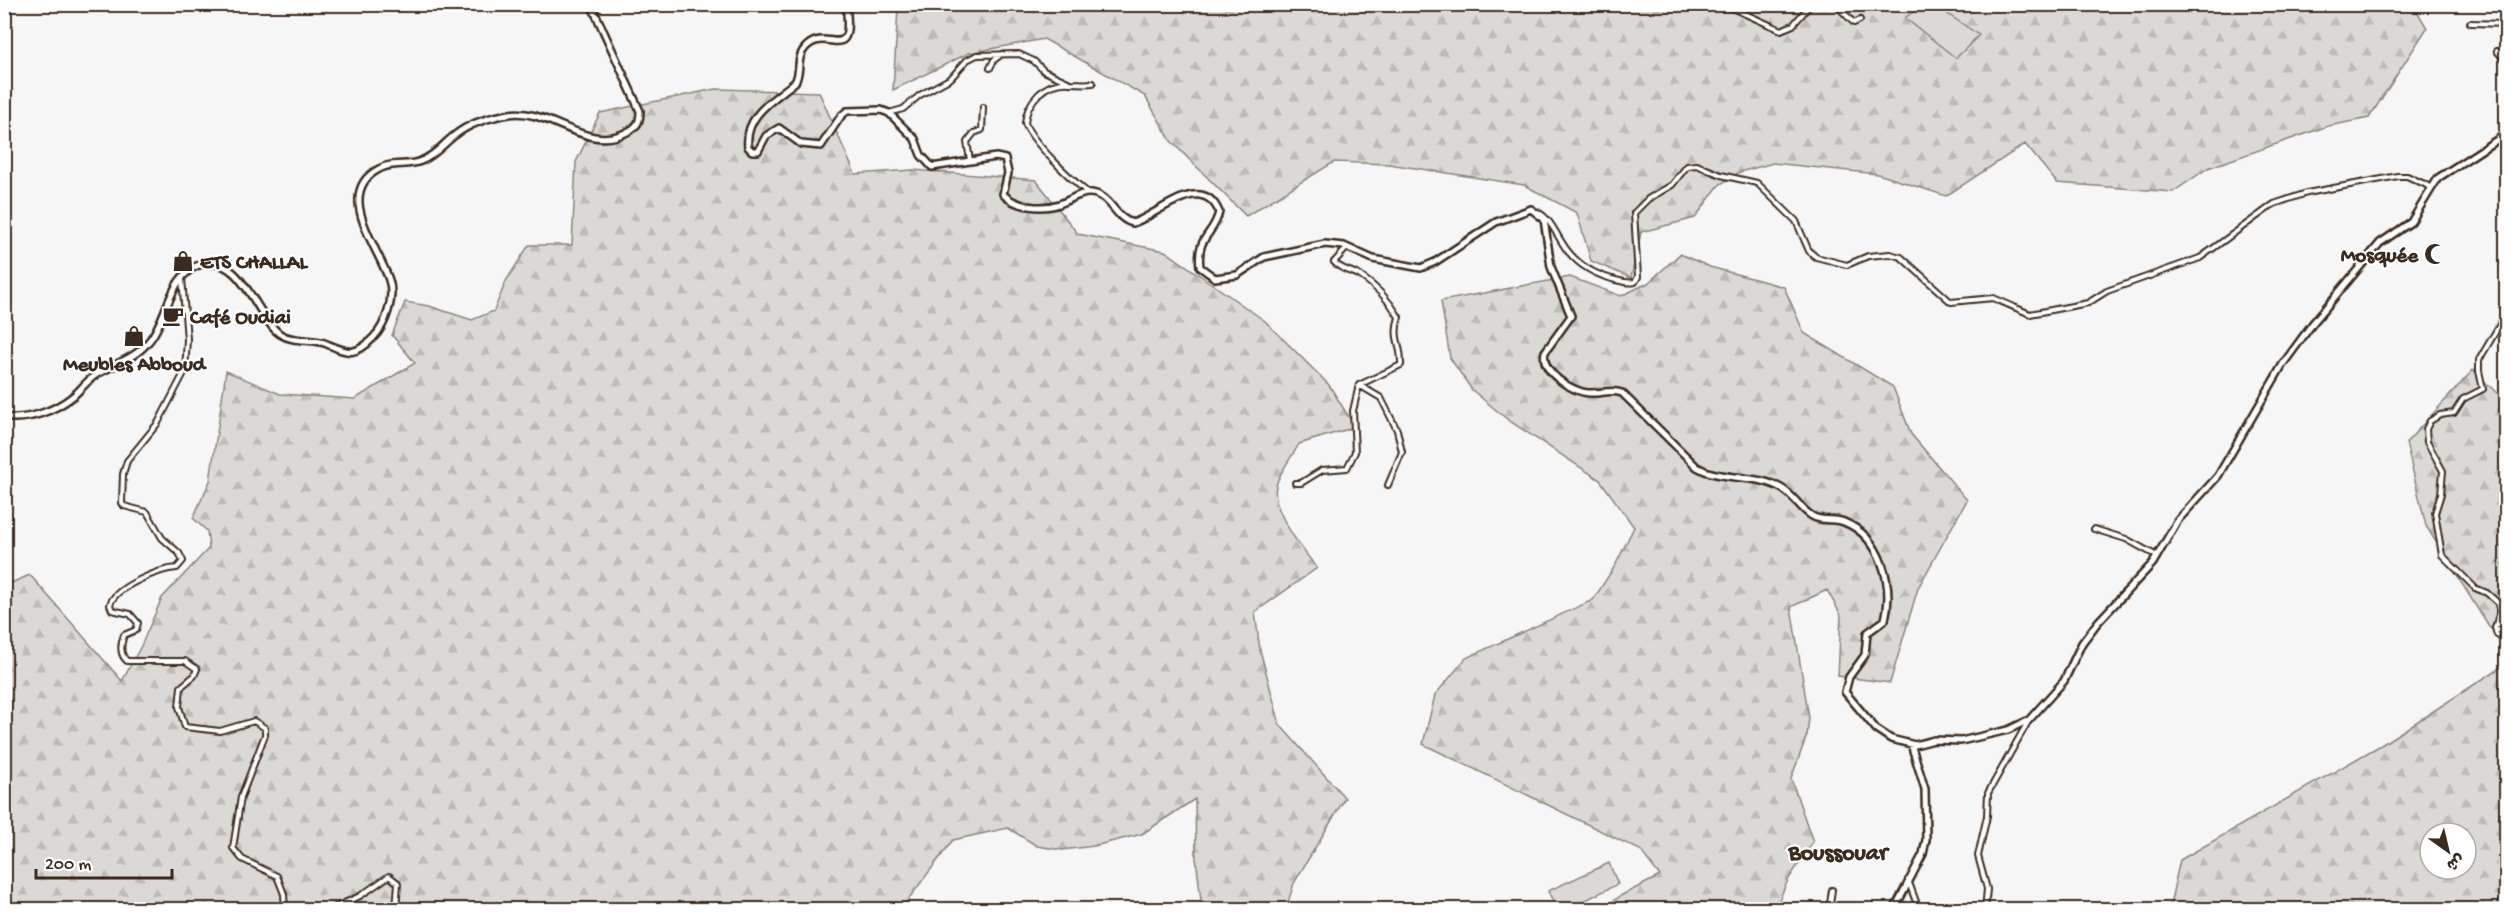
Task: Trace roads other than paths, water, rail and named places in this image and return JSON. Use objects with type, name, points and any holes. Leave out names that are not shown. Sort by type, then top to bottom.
[{"type":"street","points":[[4,417],[35,415],[56,407],[72,397],[94,376],[136,354],[158,330],[172,292],[182,278],[202,264],[213,263],[224,267],[246,285],[279,333],[326,344],[342,352],[350,353],[361,349],[382,327],[391,295],[390,281],[359,210],[361,188],[368,177],[393,163],[421,161],[469,126],[512,114],[526,114],[584,135],[615,137],[635,127],[640,120],[640,111],[591,4]]},
{"type":"street","points":[[846,4],[849,32],[846,37],[835,42],[818,41],[804,49],[799,58],[798,77],[795,82],[760,111],[747,128],[748,147],[758,151],[766,136],[779,128],[794,140],[816,147],[827,141],[837,121],[848,111],[889,113],[903,109],[920,95],[951,78],[972,57],[1006,53],[1029,58],[1044,71],[1068,82],[1093,83]]},
{"type":"street","points":[[1723,4],[1781,30],[1793,25],[1810,4]]},
{"type":"street","points":[[1835,4],[1850,21],[1860,20]]},
{"type":"street","points":[[2470,23],[2506,24]]},
{"type":"street","points":[[2497,51],[2506,61]]},
{"type":"street","points":[[990,68],[996,57],[1006,53]]},
{"type":"street","points":[[1068,82],[1038,93],[1030,106],[1025,123],[1034,140],[1045,148],[1065,174],[1088,193],[1107,200],[1118,215],[1133,223],[1183,197],[1199,194],[1209,198],[1220,213],[1201,244],[1199,254],[1200,267],[1215,278],[1237,275],[1264,257],[1325,244],[1347,248],[1373,259],[1420,268],[1435,262],[1496,222],[1531,209],[1548,219],[1562,244],[1578,263],[1591,272],[1629,284],[1638,277],[1634,213],[1648,199],[1672,185],[1687,166],[1696,165],[1721,175],[1757,183],[1796,221],[1809,251],[1816,257],[1847,265],[1868,256],[1890,254],[1901,257],[1951,302],[1993,298],[2030,314],[2088,303],[2107,291],[2199,258],[2266,208],[2287,199],[2398,176],[2407,176],[2431,187]]},
{"type":"street","points":[[970,160],[967,142],[974,133],[982,130],[983,107]]},
{"type":"street","points":[[889,113],[915,139],[921,155],[932,167],[996,157],[1005,159],[1008,173],[1003,194],[1008,200],[1022,205],[1049,206],[1088,193]]},
{"type":"street","points":[[1985,909],[1987,889],[1978,856],[1987,816],[1988,793],[2029,720],[2064,681],[2072,661],[2098,622],[2157,556],[2178,520],[2218,476],[2292,351],[2380,243],[2411,222],[2438,178],[2506,134]]},
{"type":"street","points":[[1538,212],[1546,224],[1551,267],[1571,310],[1570,321],[1545,352],[1546,367],[1553,375],[1589,393],[1614,391],[1622,393],[1697,466],[1715,475],[1747,478],[1781,488],[1811,516],[1842,521],[1851,526],[1879,555],[1887,583],[1885,620],[1868,633],[1865,655],[1849,677],[1845,692],[1876,729],[1890,739],[1911,744],[1934,740],[1961,741],[2008,730],[2029,720]]},
{"type":"street","points":[[1347,248],[1334,262],[1340,268],[1358,274],[1377,289],[1390,302],[1399,317],[1394,332],[1401,356],[1401,365],[1359,385]]},
{"type":"street","points":[[182,278],[185,293],[184,327],[188,357],[186,371],[160,421],[127,461],[123,474],[122,503],[123,506],[147,512],[162,538],[179,553],[183,561],[177,568],[158,571],[114,596],[110,605],[112,610],[130,614],[138,623],[136,630],[124,635],[121,652],[127,661],[185,661],[197,669],[195,676],[181,687],[179,707],[185,727],[220,731],[254,721],[264,728],[265,735],[241,796],[233,848],[242,859],[277,876],[284,894],[285,909]]},
{"type":"street","points":[[172,292],[185,293]]},
{"type":"street","points":[[2505,312],[2479,360],[2483,389],[2463,399],[2454,413],[2434,418],[2426,429],[2427,442],[2443,471],[2441,494],[2434,513],[2442,555],[2475,588],[2487,593],[2499,604],[2500,611],[2494,628],[2497,635],[2506,641]]},
{"type":"street","points":[[1295,483],[1301,483],[1322,470],[1347,468],[1354,452],[1353,411],[1359,385]]},
{"type":"street","points":[[1359,385],[1381,398],[1397,430],[1402,452],[1388,485]]},
{"type":"street","points":[[2094,529],[2126,538],[2157,556]]},
{"type":"street","points":[[1894,909],[1923,854],[1926,840],[1925,789],[1911,744]]},
{"type":"street","points":[[329,909],[360,896],[389,876],[395,878],[398,883],[396,909]]},
{"type":"street","points":[[1908,880],[1918,908]]},
{"type":"street","points":[[1829,909],[1832,890]]},
{"type":"place","name":"Mosquée","points":[[2435,254]]},
{"type":"place","name":"ETS CHALLAL","points":[[183,261]]},
{"type":"place","name":"Café Oudiai","points":[[173,316]]},
{"type":"place","name":"Meubles Abboud","points":[[134,336]]},
{"type":"district","name":"Boussouar","points":[[1838,851]]}]
